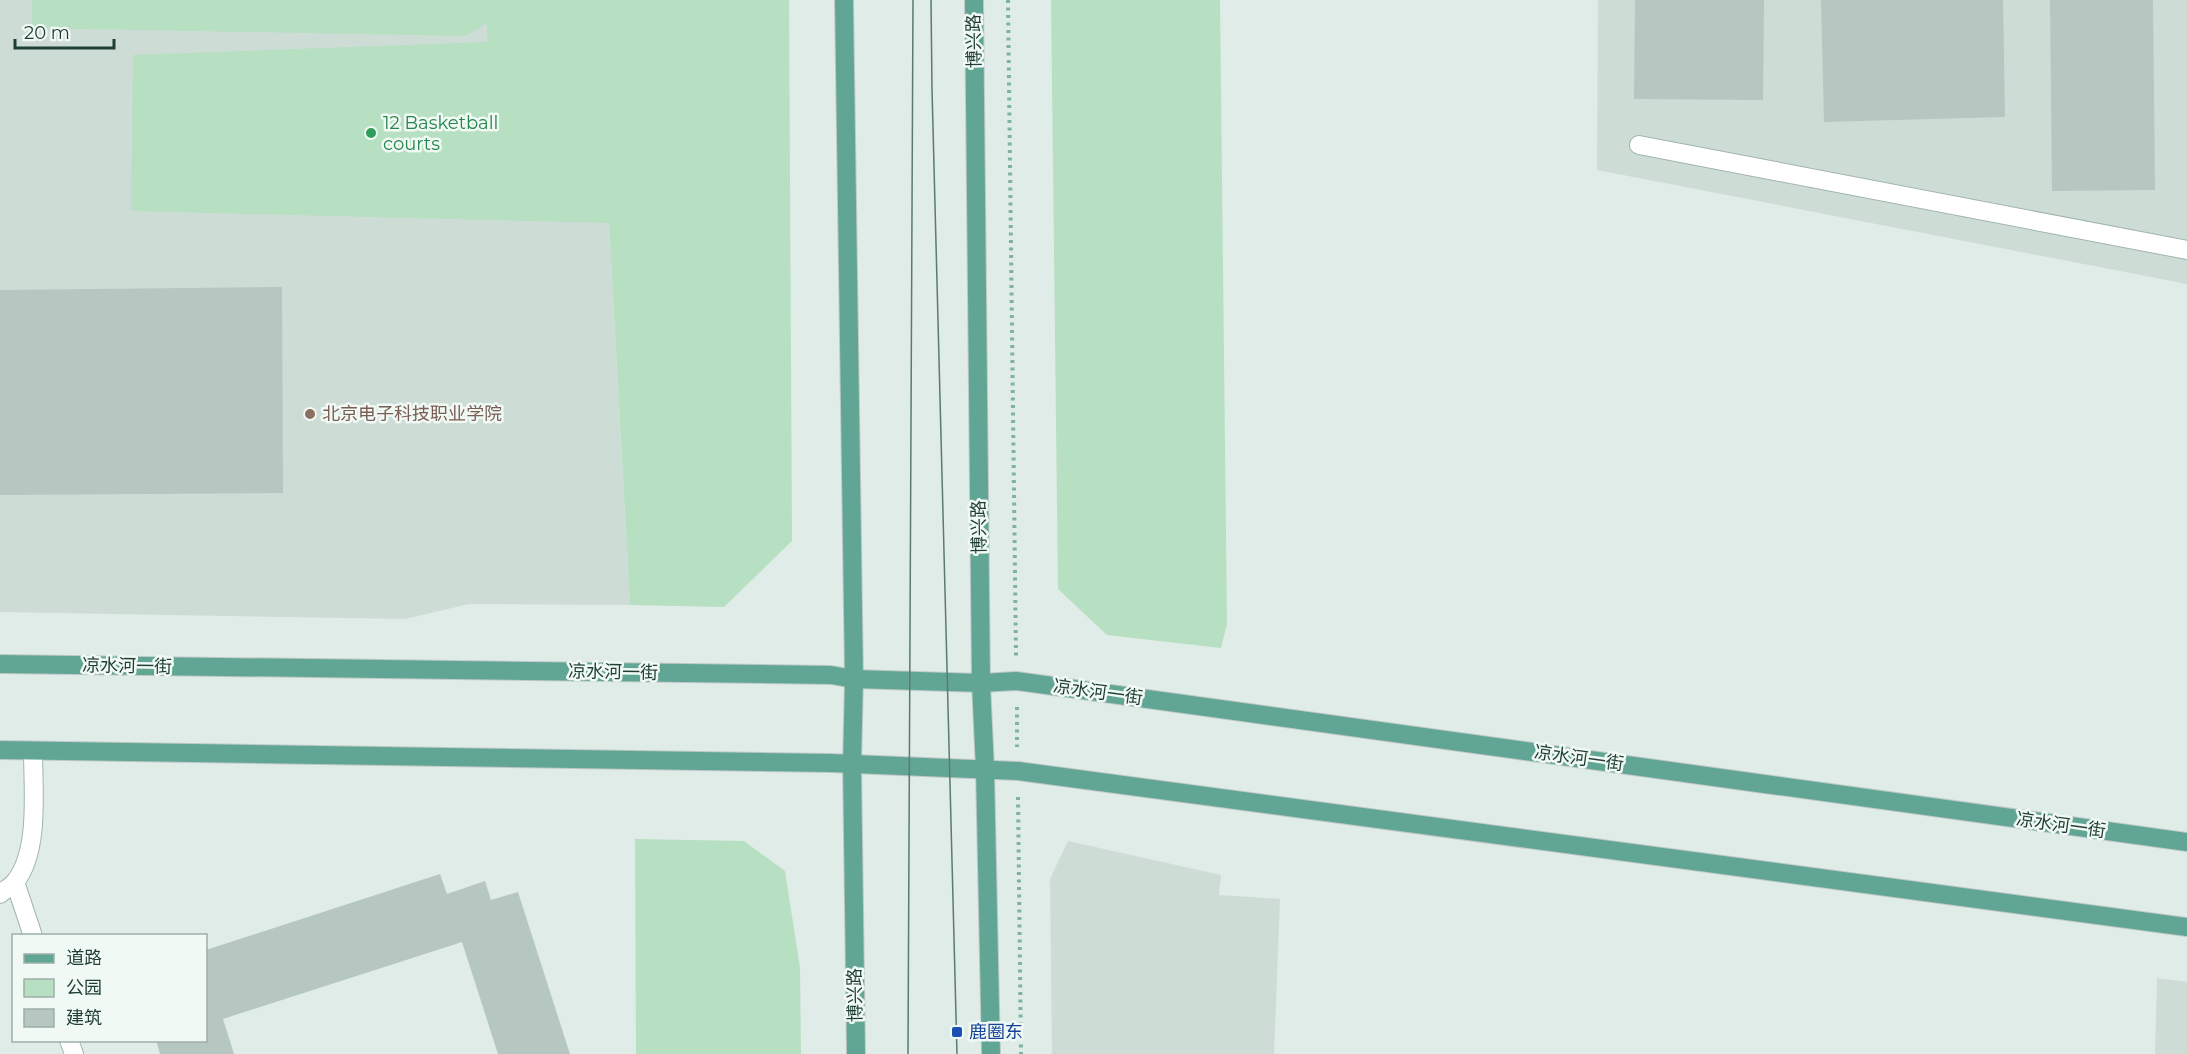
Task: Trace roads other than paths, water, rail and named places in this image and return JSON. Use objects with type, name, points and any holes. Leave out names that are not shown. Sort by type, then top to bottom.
[{"type":"main road","name":"博兴路","points":[[844,0],[854,679],[852,764],[856,1054]]},
{"type":"main road","name":"博兴路","points":[[974,0],[981,683],[991,1054]]},
{"type":"main road","name":"凉水河一街","points":[[0,664],[831,675],[854,679],[981,683],[1016,681],[2187,842]]},
{"type":"main road","points":[[0,750],[852,764],[1018,771],[2187,927]]},
{"type":"street","points":[[1639,145],[2187,250]]},
{"type":"street","points":[[0,894],[15,882],[30,851],[33,826],[33,751]]},
{"type":"street","points":[[15,882],[32,934]]},
{"type":"tram line","points":[[908,1054],[913,0]]},
{"type":"tram line","points":[[931,0],[957,1054]]},
{"type":"place","name":"12 Basketball courts","points":[[371,133]]},
{"type":"place","name":"北京电子科技职业学院","points":[[310,414]]},
{"type":"place","name":"鹿圈东","points":[[957,1032]]}]
